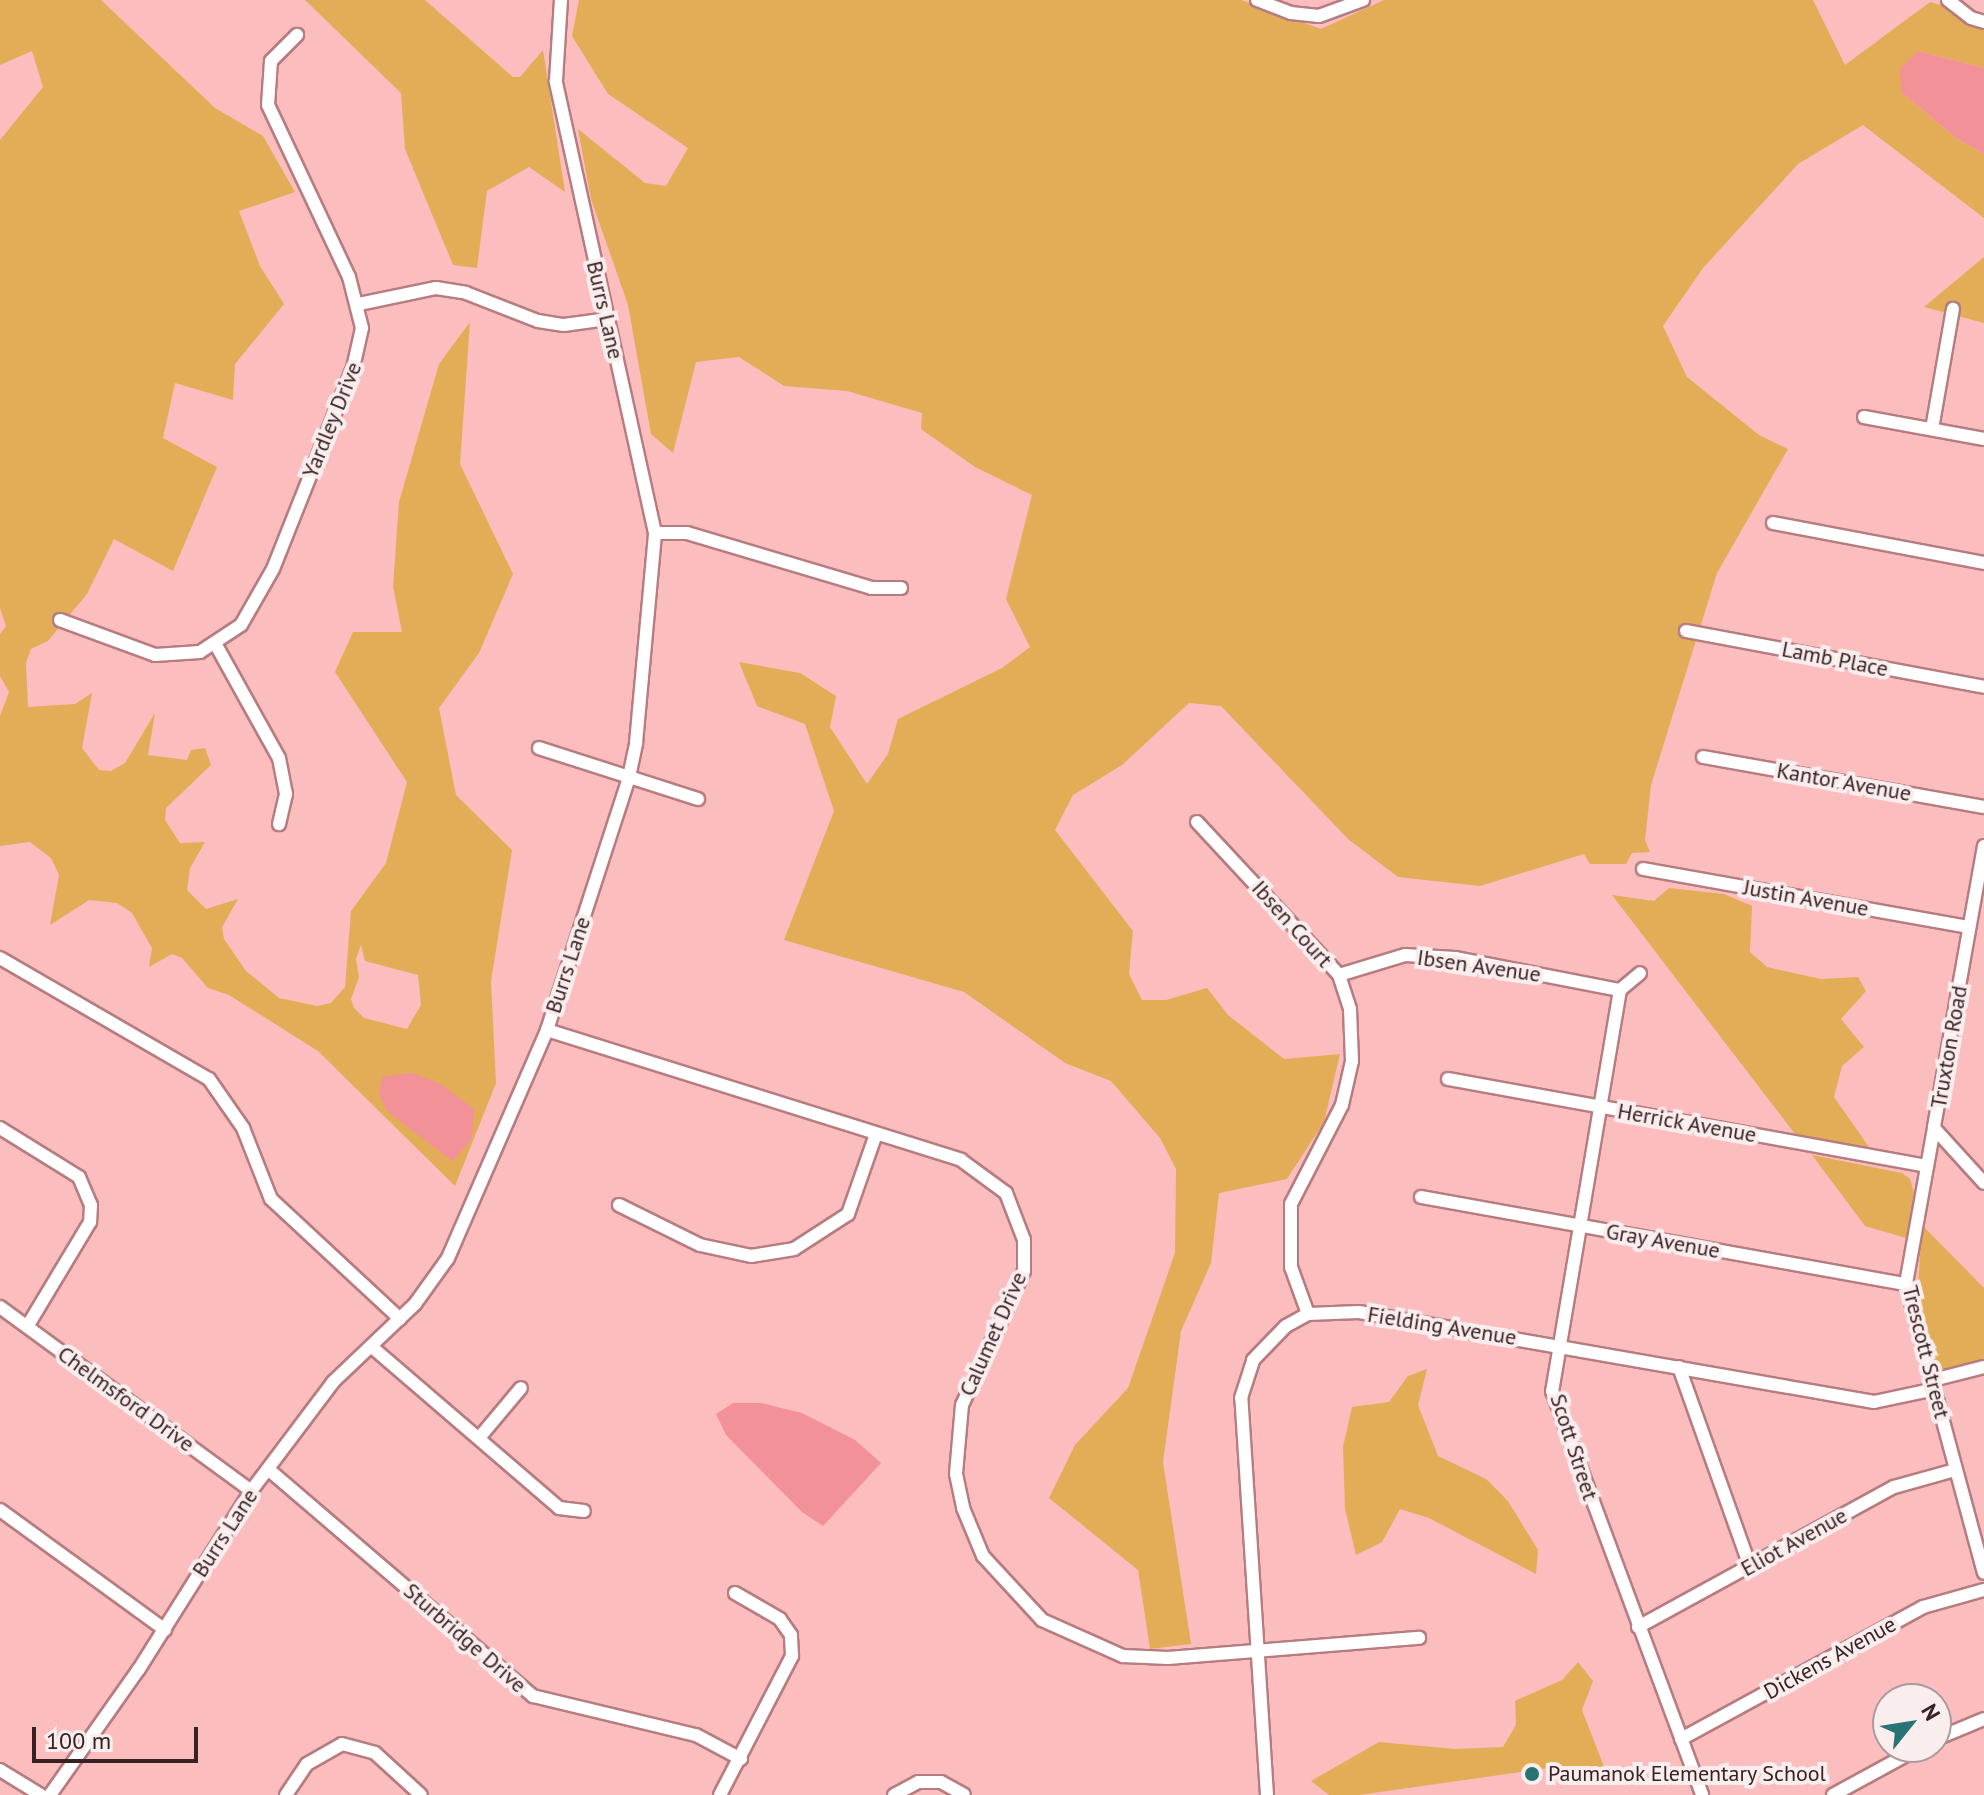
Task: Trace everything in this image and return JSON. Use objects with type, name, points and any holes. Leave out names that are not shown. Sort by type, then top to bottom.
[{"type":"street","name":"Burrs Lane","points":[[50,1795],[165,1630],[251,1491],[333,1382],[400,1319],[448,1258],[547,1030],[629,777],[636,743],[655,533],[556,81],[561,0]]},
{"type":"street","points":[[1257,0],[1291,13],[1319,16],[1363,0]]},
{"type":"street","points":[[1948,0],[1984,22]]},
{"type":"street","name":"Yardley Drive","points":[[60,620],[155,655],[181,656],[216,645],[250,613],[273,569],[360,349],[359,304],[268,105],[271,61],[297,35]]},
{"type":"street","points":[[359,304],[436,288],[466,293],[538,321],[564,325],[607,319]]},
{"type":"street","points":[[1932,429],[1953,309]]},
{"type":"street","points":[[1864,417],[1984,439]]},
{"type":"street","points":[[1773,523],[1984,563]]},
{"type":"street","points":[[655,533],[687,533],[871,588],[901,588]]},
{"type":"street","name":"Lamb Place","points":[[1686,631],[1984,687]]},
{"type":"street","points":[[216,645],[279,758],[286,794],[279,824]]},
{"type":"street","points":[[539,748],[698,799]]},
{"type":"street","name":"Kantor Avenue","points":[[1703,757],[1984,807]]},
{"type":"street","name":"Ibsen Court","points":[[1197,822],[1339,975],[1350,1009],[1352,1061],[1332,1130],[1297,1189],[1287,1236],[1291,1267],[1308,1314]]},
{"type":"street","name":"Truxton Road","points":[[1984,846],[1934,1128],[1984,1183]]},
{"type":"street","name":"Justin Avenue","points":[[1643,869],[1969,927]]},
{"type":"street","name":"Ibsen Avenue","points":[[1339,975],[1383,959],[1418,956],[1620,990]]},
{"type":"street","points":[[0,958],[209,1079],[243,1128],[271,1199],[400,1319]]},
{"type":"street","points":[[1620,990],[1640,973]]},
{"type":"street","name":"Scott Street","points":[[1620,990],[1552,1391],[1702,1795]]},
{"type":"street","name":"Calumet Drive","points":[[547,1030],[961,1160],[990,1177],[1017,1212],[1024,1240],[1024,1271],[972,1376],[957,1430],[956,1474],[963,1508],[983,1556],[1042,1620],[1123,1656],[1168,1658],[1419,1638]]},
{"type":"street","name":"Herrick Avenue","points":[[1448,1079],[1927,1166]]},
{"type":"street","points":[[0,1128],[79,1177],[91,1205],[90,1222],[27,1327]]},
{"type":"street","name":"Trescott Street","points":[[1934,1128],[1906,1284],[1984,1573]]},
{"type":"street","points":[[619,1205],[700,1245],[751,1256],[794,1249],[848,1214],[876,1134]]},
{"type":"street","name":"Gray Avenue","points":[[1421,1197],[1906,1284]]},
{"type":"street","name":"Chelmsford Drive","points":[[0,1307],[251,1491]]},
{"type":"street","name":"Fielding Avenue","points":[[1308,1314],[1359,1312],[1874,1402],[1984,1367]]},
{"type":"street","points":[[1267,1795],[1241,1398],[1244,1378],[1267,1342],[1308,1314]]},
{"type":"street","points":[[372,1347],[559,1508],[584,1511]]},
{"type":"street","points":[[1679,1367],[1750,1566]]},
{"type":"street","points":[[479,1438],[521,1388]]},
{"type":"street","name":"Sturbridge Drive","points":[[268,1469],[533,1696],[696,1735],[741,1759]]},
{"type":"street","name":"Eliot Avenue","points":[[1638,1627],[1894,1487],[1955,1470]]},
{"type":"street","points":[[0,1510],[165,1630]]},
{"type":"street","name":"Dickens Avenue","points":[[1681,1739],[1923,1607],[1984,1590]]},
{"type":"street","points":[[720,1795],[792,1656],[791,1635],[780,1619],[735,1593]]},
{"type":"street","points":[[1952,1732],[1984,1719]]},
{"type":"street","points":[[286,1795],[307,1764],[342,1744],[375,1753],[421,1795]]},
{"type":"street","points":[[1833,1795],[1892,1763]]},
{"type":"street","points":[[0,1770],[41,1795]]},
{"type":"street","points":[[894,1795],[918,1782],[941,1782],[964,1795]]},
{"type":"shaded area","points":[[0,0],[101,0],[215,108],[263,136],[295,192],[239,211],[260,266],[284,304],[235,364],[233,400],[175,383],[163,438],[217,467],[173,571],[114,539],[87,594],[48,641],[31,649],[26,663],[28,707],[75,704],[92,693],[82,748],[99,770],[111,771],[125,763],[155,713],[148,755],[187,760],[191,750],[205,748],[211,765],[166,808],[165,820],[180,843],[205,842],[190,868],[187,890],[206,909],[238,899],[222,927],[224,939],[246,971],[279,998],[317,1006],[331,1003],[345,987],[351,911],[386,863],[407,782],[335,672],[353,632],[402,632],[393,587],[399,502],[439,364],[470,322],[460,464],[513,574],[479,653],[439,708],[456,795],[512,850],[491,981],[496,1083],[455,1186],[318,1051],[229,995],[208,988],[182,958],[172,954],[149,967],[152,948],[132,913],[117,903],[89,900],[50,925],[59,875],[51,858],[30,842],[0,846],[0,716],[9,692],[0,676],[0,634],[6,626],[0,608],[0,140],[43,87],[32,51],[0,65]],"holes":[[[361,945],[365,961],[418,975],[421,1005],[407,1029],[364,1018],[354,1008],[351,999],[359,977],[356,959]]]},
{"type":"shaded area","points":[[305,0],[425,0],[513,77],[520,77],[543,50],[565,192],[529,167],[487,191],[477,268],[453,265],[405,149],[401,93]]},
{"type":"shaded area","points":[[579,0],[1241,0],[1321,29],[1384,0],[1813,0],[1845,65],[1930,2],[1984,17],[1984,68],[1918,51],[1901,92],[1956,138],[1984,154],[1984,218],[1863,125],[1798,164],[1703,268],[1663,326],[1687,377],[1759,435],[1788,449],[1717,573],[1651,785],[1645,840],[1650,852],[1632,853],[1626,864],[1590,864],[1584,854],[1480,886],[1398,877],[1348,839],[1221,706],[1189,703],[1122,765],[1073,795],[1055,830],[1133,931],[1129,974],[1142,1000],[1166,1000],[1207,988],[1228,1015],[1284,1059],[1340,1054],[1324,1122],[1287,1179],[1219,1193],[1211,1263],[1181,1331],[1163,1462],[1191,1644],[1150,1649],[1138,1570],[1049,1498],[1075,1445],[1128,1388],[1175,1253],[1176,1169],[1160,1138],[1111,1081],[1065,1063],[964,992],[784,940],[834,811],[805,724],[757,706],[739,662],[800,673],[836,696],[830,727],[867,784],[888,754],[898,719],[1002,668],[1030,647],[1006,599],[1032,495],[975,467],[921,429],[922,413],[847,391],[784,386],[739,357],[696,362],[673,453],[651,434],[628,305],[591,199],[578,129],[645,183],[666,186],[688,148],[608,94],[572,36]]},
{"type":"shaded area","points":[[1918,51],[1984,68],[1984,154],[1956,138],[1901,92],[1900,69]]},
{"type":"shaded area","points":[[1984,257],[1984,323],[1924,307]]},
{"type":"shaded area","points":[[1669,888],[1724,894],[1752,906],[1750,952],[1767,967],[1821,979],[1858,977],[1866,991],[1841,1019],[1864,1047],[1842,1066],[1834,1097],[1871,1150],[1798,1138],[1612,895],[1654,901]]},
{"type":"shaded area","points":[[411,1073],[439,1083],[474,1109],[472,1139],[452,1161],[387,1111],[379,1094],[382,1077]]},
{"type":"shaded area","points":[[1812,1155],[1902,1173],[1910,1179],[1914,1193],[1906,1238],[1865,1226]]},
{"type":"shaded area","points":[[1922,1225],[1984,1288],[1984,1362],[1937,1377],[1917,1301]]},
{"type":"shaded area","points":[[1427,1369],[1418,1405],[1438,1456],[1486,1479],[1508,1501],[1538,1550],[1536,1574],[1429,1518],[1400,1509],[1382,1542],[1356,1555],[1345,1509],[1343,1447],[1352,1407],[1389,1402],[1408,1376]]},
{"type":"shaded area","points":[[733,1403],[761,1403],[802,1413],[855,1440],[881,1463],[823,1526],[802,1512],[726,1435],[716,1414]]},
{"type":"shaded area","points":[[1578,1662],[1593,1681],[1582,1710],[1608,1777],[1563,1766],[1359,1795],[1329,1795],[1311,1781],[1379,1742],[1455,1749],[1503,1747],[1516,1725],[1515,1701],[1562,1680]]},
{"type":"place","name":"Paumanok Elementary School","points":[[1532,1774]]}]
